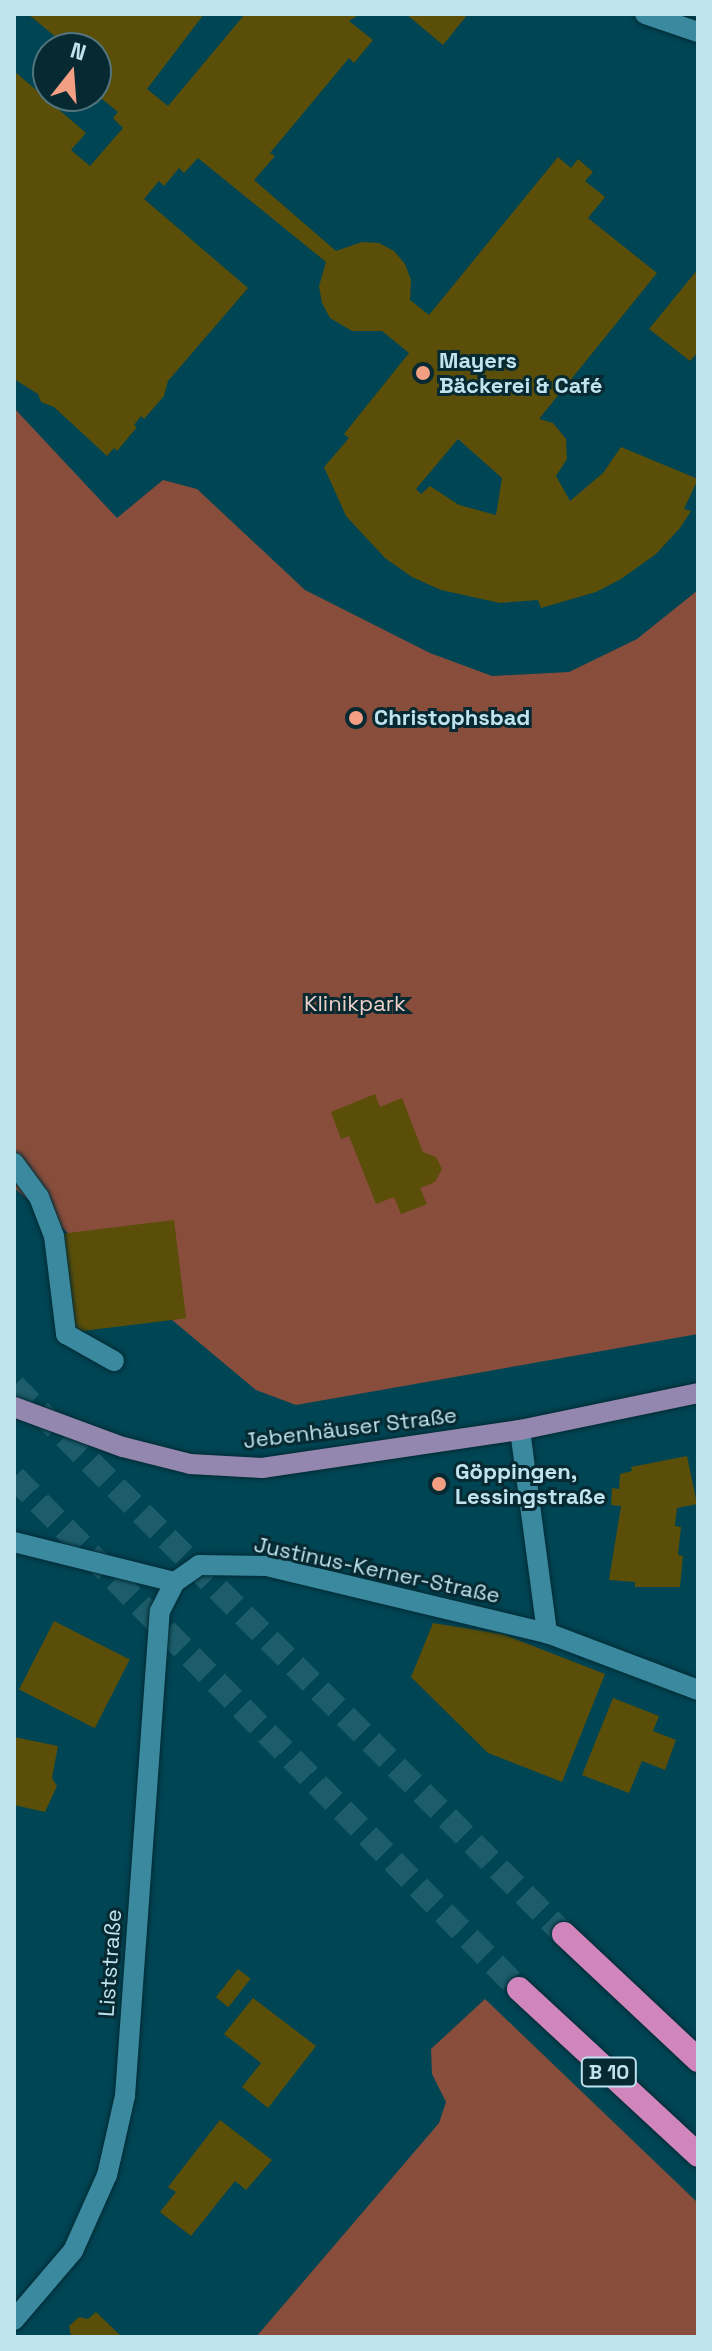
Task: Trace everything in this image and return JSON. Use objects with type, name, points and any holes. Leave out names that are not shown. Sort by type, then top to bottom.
[{"type":"highway","points":[[564,1934],[698,2060]]},
{"type":"highway","name":"B 10","points":[[519,1989],[698,2155]]},
{"type":"main road","name":"Jebenhäuser Straße","points":[[14,1407],[136,1451],[190,1464],[262,1468],[520,1430],[698,1393]]},
{"type":"street","points":[[645,14],[698,32]]},
{"type":"street","points":[[14,1163],[39,1197],[54,1236],[66,1334],[114,1361]]},
{"type":"street","points":[[520,1430],[547,1633]]},
{"type":"street","points":[[14,1542],[175,1582]]},
{"type":"street","name":"Justinus-Kerner-Straße","points":[[175,1582],[199,1565],[267,1566],[547,1633],[698,1690]]},
{"type":"street","name":"Liststraße","points":[[14,2320],[73,2251],[107,2175],[125,2096],[160,1611],[175,1582]]},
{"type":"green space","name":"Klinikpark","points":[[14,408],[117,518],[163,480],[197,489],[305,590],[430,653],[492,676],[569,672],[637,639],[698,590],[698,1334],[296,1405],[256,1390],[14,1188]]},
{"type":"green space","points":[[485,1999],[698,2203],[698,2337],[256,2337],[439,2123],[446,2102],[432,2074],[431,2049]]},
{"type":"building","points":[[28,14],[204,14],[147,89],[168,106],[245,14],[360,14],[349,21],[373,40],[354,63],[349,58],[270,153],[275,156],[254,180],[336,251],[362,242],[379,243],[394,251],[405,264],[411,280],[410,300],[429,315],[558,157],[571,168],[578,159],[593,172],[585,181],[605,197],[588,218],[657,273],[539,419],[553,423],[566,439],[567,459],[556,476],[570,501],[603,473],[621,447],[698,479],[684,509],[691,511],[680,528],[656,554],[621,579],[596,592],[541,608],[538,600],[500,603],[441,590],[412,577],[385,558],[346,516],[324,467],[349,438],[344,434],[409,353],[382,331],[352,331],[330,318],[322,303],[319,286],[326,262],[198,158],[184,173],[179,168],[164,186],[159,181],[144,199],[248,288],[168,381],[164,396],[144,419],[141,416],[134,425],[137,427],[117,451],[114,448],[107,456],[54,407],[41,402],[38,394],[14,379],[14,71],[32,86],[32,112],[62,112],[86,133],[71,150],[90,166],[123,128],[113,118],[118,112],[112,107],[112,32],[50,32]],"holes":[[[458,439],[502,478],[496,515],[459,505],[430,486],[421,494],[416,489]]]},
{"type":"building","points":[[406,14],[468,14],[443,45]]},
{"type":"building","points":[[698,269],[698,352],[690,361],[649,329]]},
{"type":"building","points":[[375,1094],[380,1107],[402,1098],[423,1152],[436,1157],[442,1169],[435,1182],[420,1188],[427,1204],[401,1214],[394,1197],[376,1204],[349,1136],[341,1139],[331,1112]]},
{"type":"building","points":[[174,1220],[186,1318],[70,1333],[58,1234]]},
{"type":"building","points":[[687,1456],[697,1504],[677,1508],[675,1526],[681,1527],[678,1555],[683,1556],[680,1587],[635,1587],[635,1582],[609,1580],[621,1506],[611,1505],[612,1488],[619,1489],[620,1474],[632,1471],[631,1467]]},
{"type":"building","points":[[54,1621],[130,1660],[95,1728],[19,1690]]},
{"type":"building","points":[[433,1623],[502,1634],[605,1674],[562,1782],[488,1753],[411,1677]]},
{"type":"building","points":[[613,1698],[659,1716],[653,1731],[676,1740],[665,1770],[642,1761],[629,1793],[582,1775]]},
{"type":"building","points":[[14,1737],[58,1746],[52,1778],[57,1786],[45,1812],[14,1805]]},
{"type":"building","points":[[238,1969],[251,1979],[228,2007],[216,1997]]},
{"type":"building","points":[[253,1998],[316,2046],[268,2108],[242,2087],[261,2063],[224,2034]]},
{"type":"building","points":[[220,2120],[272,2160],[246,2190],[235,2181],[191,2236],[160,2212],[176,2192],[168,2187]]},
{"type":"building","points":[[96,2312],[122,2337],[71,2337],[69,2326],[79,2317],[88,2319]]},
{"type":"tunnel","points":[[14,1386],[564,1934]]},
{"type":"tunnel","points":[[14,1477],[519,1989]]},
{"type":"place","name":"Mayers Bäckerei & Café","points":[[423,373]]},
{"type":"place","name":"Christophsbad","points":[[356,718]]},
{"type":"place","name":"Göppingen, Lessingstraße","points":[[439,1484]]}]
